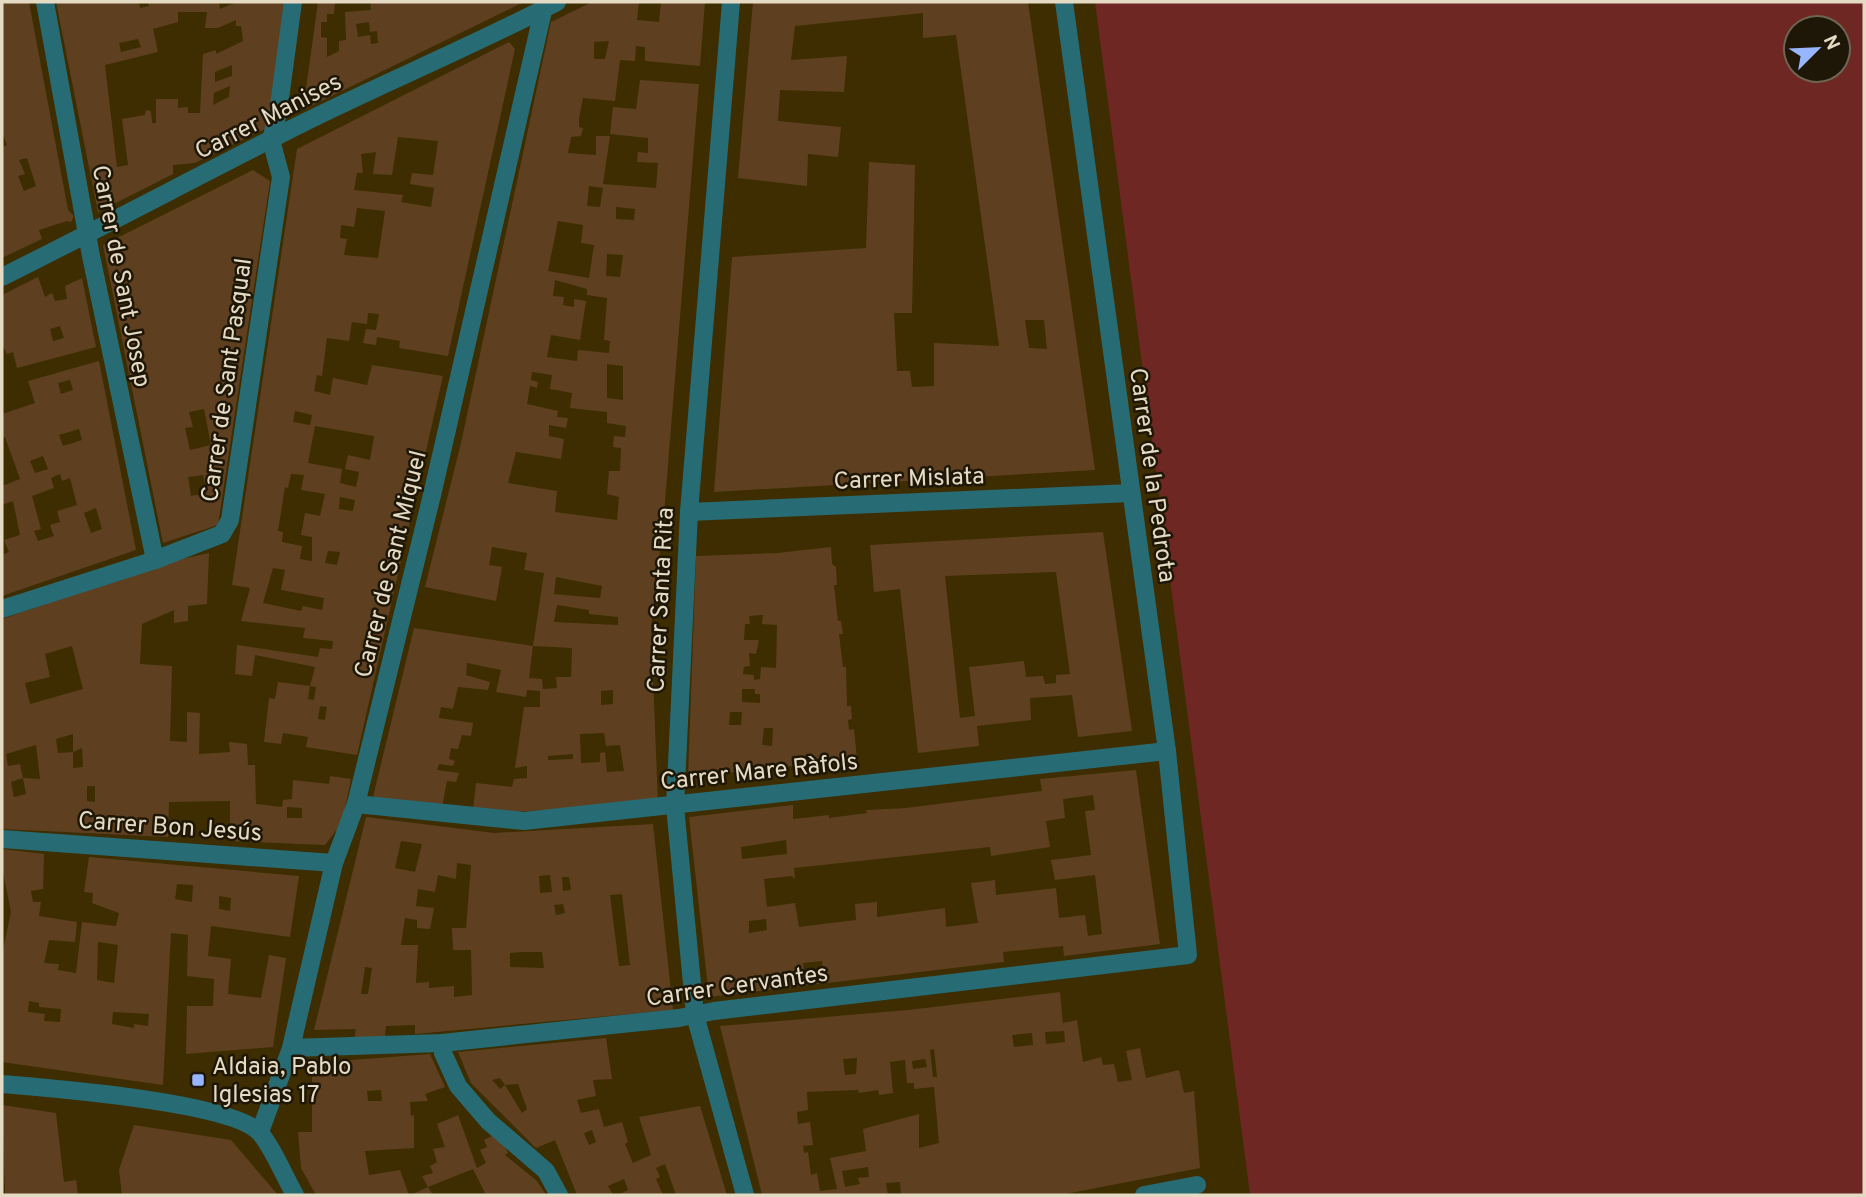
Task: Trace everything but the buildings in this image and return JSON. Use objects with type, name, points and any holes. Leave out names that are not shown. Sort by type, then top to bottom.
[{"type":"street","name":"Carrer de Sant Josep","points":[[46,2],[88,236],[155,560]]},
{"type":"street","name":"Carrer de Sant Pasqual","points":[[2,609],[155,560],[222,534],[230,520],[281,177],[271,140],[278,113],[293,2]]},
{"type":"street","name":"Carrer Santa Rita","points":[[731,2],[689,512],[675,806],[695,1015],[745,1195]]},
{"type":"street","name":"Carrer de la Pedrota","points":[[1064,2],[1167,751],[1188,955]]},
{"type":"street","name":"Carrer Manises","points":[[2,277],[88,236],[271,140],[549,4]]},
{"type":"street","name":"Carrer de Sant Miquel","points":[[260,1132],[291,1048],[334,863],[356,804],[549,4]]},
{"type":"street","name":"Carrer Mislata","points":[[689,512],[1130,494]]},
{"type":"street","name":"Carrer Mare Ràfols","points":[[356,804],[524,821],[1167,751]]},
{"type":"street","name":"Carrer Bon Jesús","points":[[2,839],[334,863]]},
{"type":"street","name":"Carrer Cervantes","points":[[291,1048],[442,1043],[1188,955]]},
{"type":"street","points":[[442,1043],[443,1053],[457,1086],[488,1121],[546,1171],[559,1195]]},
{"type":"street","points":[[2,1084],[165,1101],[231,1119],[260,1132],[295,1195]]},
{"type":"street","points":[[1144,1195],[1197,1185]]},
{"type":"shaded area","points":[[1095,2],[1864,2],[1864,1195],[1250,1195]]},
{"type":"place","name":"Aldaia, Pablo Iglesias 17","points":[[198,1080]]}]
